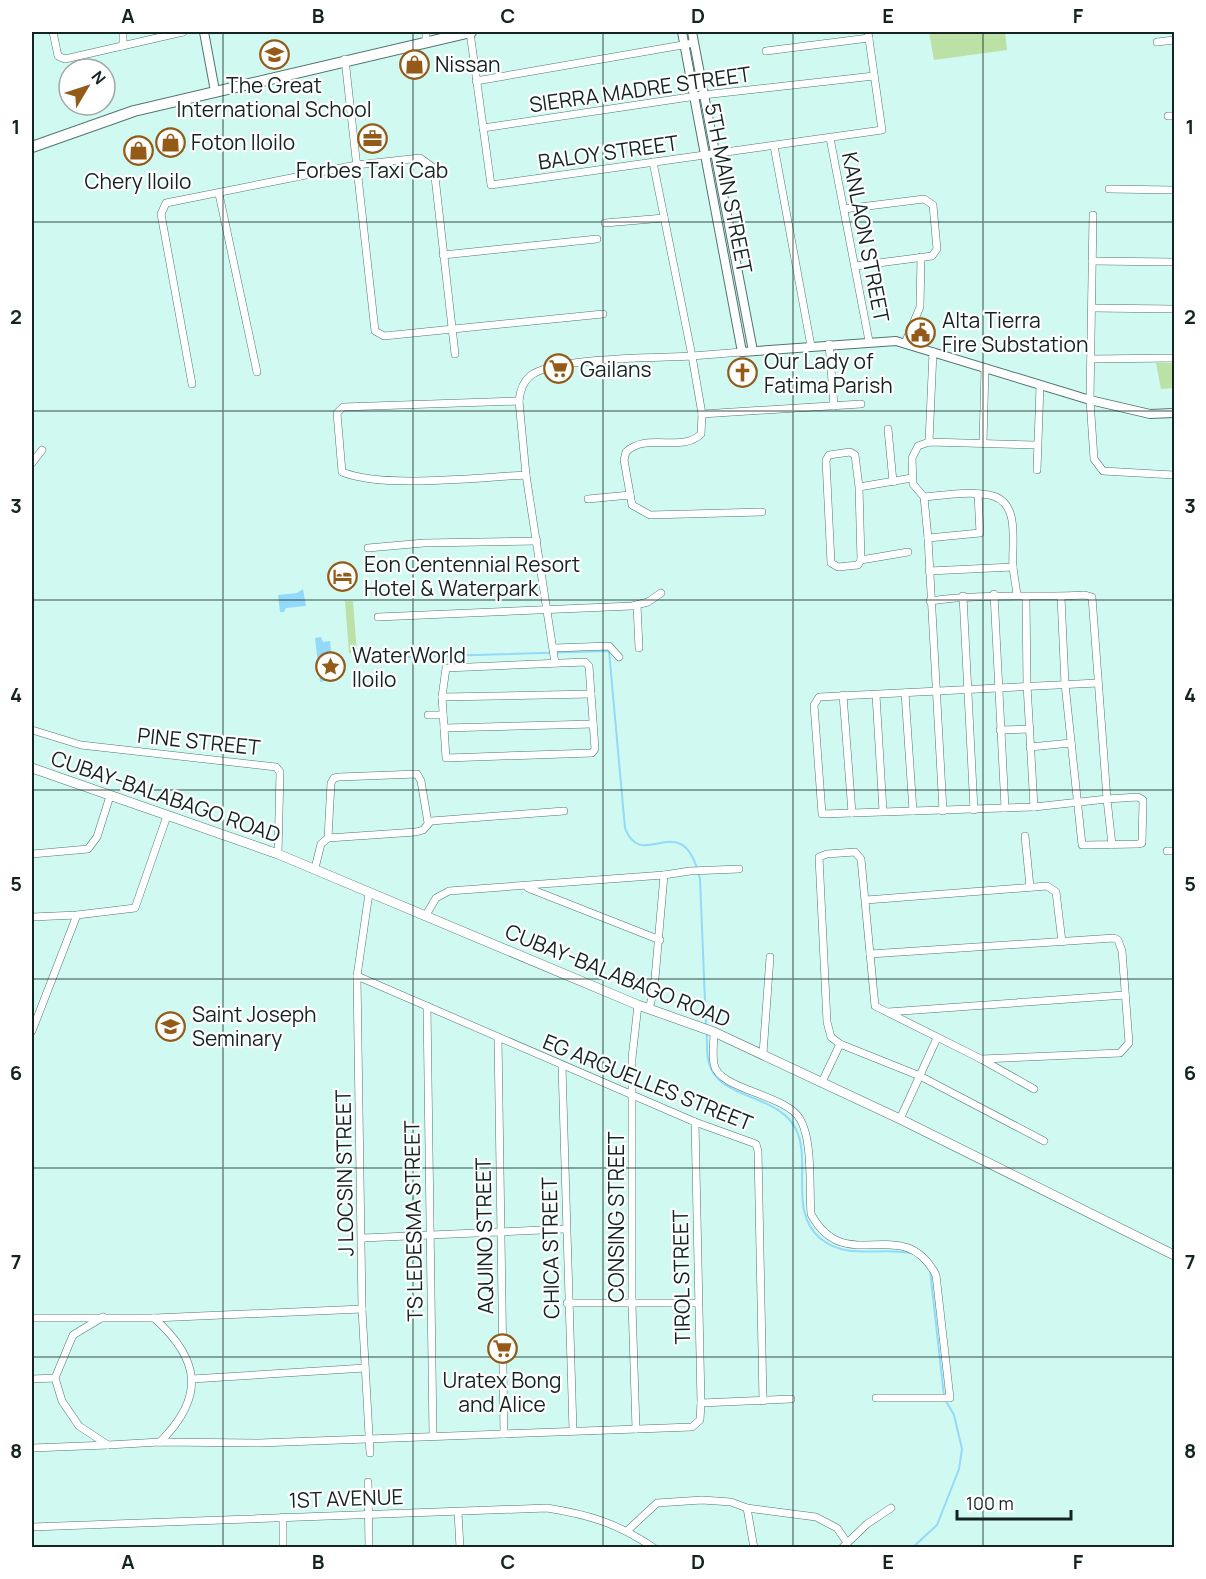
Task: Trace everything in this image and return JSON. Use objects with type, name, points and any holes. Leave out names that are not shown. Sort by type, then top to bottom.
[{"type":"main road","points":[[32,147],[120,115],[345,59],[426,36],[471,32]]},
{"type":"main road","name":"CUBAY-BALABAGO ROAD","points":[[32,768],[315,868],[638,1005],[711,1031],[900,1119],[1174,1256]]},
{"type":"street","points":[[53,32],[55,52],[65,59],[183,32]]},
{"type":"street","points":[[123,32],[123,46]]},
{"type":"street","points":[[204,32],[215,91]]},
{"type":"street","points":[[471,32],[483,128]]},
{"type":"street","name":"5TH MAIN STREET","points":[[682,32],[742,352]]},
{"type":"street","name":"5TH MAIN STREET","points":[[692,32],[753,351]]},
{"type":"street","points":[[766,51],[868,35]]},
{"type":"street","name":"BALOY STREET","points":[[483,128],[491,185],[882,130],[868,35]]},
{"type":"street","points":[[1157,42],[1174,40]]},
{"type":"street","points":[[476,81],[694,42]]},
{"type":"street","points":[[345,59],[375,331],[384,336],[603,314]]},
{"type":"street","name":"SIERRA MADRE STREET","points":[[483,128],[703,95],[874,76]]},
{"type":"street","name":"KANLAON STREET","points":[[830,138],[869,341]]},
{"type":"street","points":[[774,146],[811,346]]},
{"type":"street","points":[[192,384],[162,207],[172,201],[219,194],[356,165],[420,158],[430,162],[434,168],[455,354]]},
{"type":"street","points":[[653,162],[692,356],[702,414],[701,434],[697,438],[637,443],[626,452],[624,460],[634,508],[651,515],[762,512]]},
{"type":"street","points":[[1109,189],[1174,190]]},
{"type":"street","points":[[219,194],[256,372]]},
{"type":"street","points":[[844,209],[924,200],[930,201],[933,205],[937,249],[932,256],[855,266]]},
{"type":"street","points":[[1093,215],[1090,400],[1094,459],[1103,471],[1174,475]]},
{"type":"street","points":[[605,223],[664,218]]},
{"type":"street","points":[[443,255],[597,239]]},
{"type":"street","points":[[905,343],[920,307],[921,257]]},
{"type":"street","points":[[1092,261],[1174,262]]},
{"type":"street","points":[[1092,308],[1174,309]]},
{"type":"street","points":[[554,655],[526,475],[519,401],[526,380],[541,369],[553,366],[869,341],[905,343],[1090,400],[1150,414],[1174,413]]},
{"type":"street","points":[[829,344],[834,406]]},
{"type":"street","points":[[929,442],[933,352]]},
{"type":"street","points":[[1091,359],[1174,358]]},
{"type":"street","points":[[982,443],[985,368]]},
{"type":"street","points":[[1037,470],[1036,445],[1040,386]]},
{"type":"street","points":[[519,401],[343,407],[337,413],[342,472],[367,479],[405,480],[526,475]]},
{"type":"street","points":[[702,414],[861,404]]},
{"type":"street","points":[[888,429],[893,482]]},
{"type":"street","points":[[943,812],[928,538],[924,497],[915,489],[912,478],[915,449],[929,442],[1036,445]]},
{"type":"street","points":[[32,463],[42,450]]},
{"type":"street","points":[[850,452],[855,455],[859,487],[861,560],[858,565],[838,567],[831,562],[826,460],[829,455],[850,452]]},
{"type":"street","points":[[859,487],[912,478]]},
{"type":"street","points":[[924,497],[978,494],[998,498],[1011,513],[1013,567],[1017,595]]},
{"type":"street","points":[[928,538],[980,533],[978,494]]},
{"type":"street","points":[[588,499],[630,495]]},
{"type":"street","points":[[368,548],[423,543],[537,541]]},
{"type":"street","points":[[861,560],[908,552]]},
{"type":"street","points":[[929,571],[1013,567]]},
{"type":"street","points":[[378,617],[638,605],[661,593]]},
{"type":"street","points":[[930,601],[994,594],[1017,595],[1026,598],[1090,596],[1093,600],[1112,844]]},
{"type":"street","points":[[994,594],[996,686],[1005,808]]},
{"type":"street","points":[[963,596],[974,810]]},
{"type":"street","points":[[1061,597],[1065,684],[1077,802],[1082,844],[1142,843],[1143,800],[1138,797],[1107,799],[1077,802],[1034,807],[943,812],[825,815],[819,809],[814,702],[822,696],[876,695],[996,686],[1027,685],[1065,684],[1098,683]]},
{"type":"street","points":[[1026,598],[1027,685],[1034,807]]},
{"type":"street","points":[[638,605],[639,648]]},
{"type":"street","points":[[554,655],[588,664],[595,749],[586,755],[450,760],[445,756],[443,671],[449,667],[609,646],[619,657]]},
{"type":"street","points":[[905,693],[913,811]]},
{"type":"street","points":[[442,697],[591,694]]},
{"type":"street","points":[[843,695],[852,813]]},
{"type":"street","points":[[876,695],[883,812]]},
{"type":"street","points":[[428,715],[443,715]]},
{"type":"street","points":[[444,728],[593,724]]},
{"type":"street","points":[[1000,730],[1030,729]]},
{"type":"street","name":"PINE STREET","points":[[32,730],[81,745],[276,767],[280,772],[278,854]]},
{"type":"street","points":[[1030,747],[1071,743]]},
{"type":"street","points":[[315,868],[321,844],[328,838],[423,830],[428,823],[421,781],[417,774],[334,778],[331,783],[328,838]]},
{"type":"street","points":[[32,854],[88,849],[97,837],[110,796]]},
{"type":"street","points":[[428,823],[564,811]]},
{"type":"street","points":[[32,917],[77,915],[135,908],[167,816]]},
{"type":"street","points":[[1025,836],[1030,887]]},
{"type":"street","points":[[1034,1089],[981,1059],[875,1006],[872,1000],[866,900],[859,855],[855,852],[827,854],[819,857],[828,1032],[840,1044],[920,1076],[1044,1141]]},
{"type":"street","points":[[426,915],[443,893],[690,871],[739,870]]},
{"type":"street","points":[[649,1009],[654,990],[660,940],[664,875]]},
{"type":"street","points":[[866,900],[1047,886],[1056,892],[1062,942]]},
{"type":"street","points":[[525,887],[660,940]]},
{"type":"street","name":"J LOCSIN STREET","points":[[369,892],[357,976],[363,1238],[362,1309],[370,1453]]},
{"type":"street","points":[[32,1031],[77,915]]},
{"type":"street","points":[[870,954],[1118,940],[1121,944],[1129,1043],[1120,1053],[981,1059]]},
{"type":"street","points":[[763,1054],[770,957]]},
{"type":"street","name":"EG ARGUELLES STREET","points":[[357,976],[562,1066],[695,1122],[756,1144],[758,1148],[764,1401]]},
{"type":"street","points":[[886,1012],[1125,995]]},
{"type":"street","name":"CONSING STREET","points":[[636,1429],[632,1304],[632,1095],[634,1022],[638,1005]]},
{"type":"street","name":"TS LEDESMA STREET","points":[[427,1006],[433,1436]]},
{"type":"street","points":[[711,1031],[714,1066],[721,1076],[784,1104],[800,1119],[806,1134],[811,1214],[817,1226],[831,1237],[847,1245],[911,1247],[932,1266],[938,1282],[950,1398],[876,1398]]},
{"type":"street","name":"AQUINO STREET","points":[[498,1037],[504,1434]]},
{"type":"street","points":[[900,1119],[937,1038]]},
{"type":"street","points":[[822,1082],[840,1044]]},
{"type":"street","name":"CHICA STREET","points":[[562,1066],[567,1304],[573,1430]]},
{"type":"street","name":"TIROL STREET","points":[[636,1429],[692,1427],[699,1422],[701,1403],[697,1303],[695,1122]]},
{"type":"street","points":[[363,1238],[430,1233],[566,1229]]},
{"type":"street","points":[[567,1304],[697,1303]]},
{"type":"street","points":[[32,1318],[154,1318],[362,1309]]},
{"type":"street","points":[[103,1317],[73,1335],[55,1378],[62,1401],[79,1426],[108,1445]]},
{"type":"street","points":[[154,1318],[184,1352],[190,1362],[192,1379],[186,1411],[160,1442]]},
{"type":"street","points":[[192,1379],[365,1368]]},
{"type":"street","points":[[32,1380],[55,1378]]},
{"type":"street","points":[[701,1403],[791,1399]]},
{"type":"street","points":[[32,1448],[160,1442],[259,1443],[368,1440],[636,1429]]},
{"type":"street","points":[[368,1482],[369,1548]]},
{"type":"street","points":[[628,1530],[650,1508],[666,1501],[731,1502],[747,1508],[816,1517],[837,1528],[844,1544],[891,1508]]},
{"type":"street","name":"1ST AVENUE","points":[[32,1527],[547,1508],[581,1514],[628,1530],[654,1548]]},
{"type":"street","points":[[747,1508],[754,1548]]},
{"type":"street","points":[[458,1512],[460,1548]]},
{"type":"street","points":[[282,1517],[283,1548]]},
{"type":"green space","points":[[929,32],[1005,32],[1007,50],[934,60]]},
{"type":"green space","points":[[1156,363],[1174,363],[1174,388],[1161,389]]},
{"type":"green space","points":[[345,601],[353,601],[357,653],[349,653]]},
{"type":"water","points":[[303,589],[306,606],[286,608],[284,612],[280,612],[278,595],[297,593]]},
{"type":"water","points":[[321,637],[323,642],[330,641],[334,679],[320,682],[315,638]]},
{"type":"waterway","points":[[408,657],[609,651],[625,828],[633,841],[642,845],[673,842],[683,846],[692,857],[700,879],[706,1026]]},
{"type":"waterway","points":[[707,1031],[708,1059],[715,1076],[725,1085],[779,1111],[790,1120],[798,1134],[801,1147],[803,1203],[811,1228],[821,1239],[831,1245],[853,1251],[910,1253]]},
{"type":"waterway","points":[[930,1270],[944,1396]]},
{"type":"waterway","points":[[912,1548],[937,1525],[959,1469],[962,1449],[954,1415],[946,1401]]},
{"type":"place","name":"The Great International School","points":[[274,54]]},
{"type":"place","name":"Nissan","points":[[414,64]]},
{"type":"place","name":"Forbes Taxi Cab","points":[[372,139]]},
{"type":"place","name":"Foton Iloilo","points":[[170,142]]},
{"type":"place","name":"Chery Iloilo","points":[[138,150]]},
{"type":"place","name":"Alta Tierra Fire Substation","points":[[921,332]]},
{"type":"place","name":"Gailans","points":[[559,369]]},
{"type":"place","name":"Our Lady of Fatima Parish","points":[[743,373]]},
{"type":"place","name":"Eon Centennial Resort Hotel & Waterpark","points":[[343,576]]},
{"type":"place","name":"WaterWorld Iloilo","points":[[331,667]]},
{"type":"place","name":"Saint Joseph Seminary","points":[[171,1026]]},
{"type":"place","name":"Uratex Bong and Alice","points":[[502,1349]]}]
